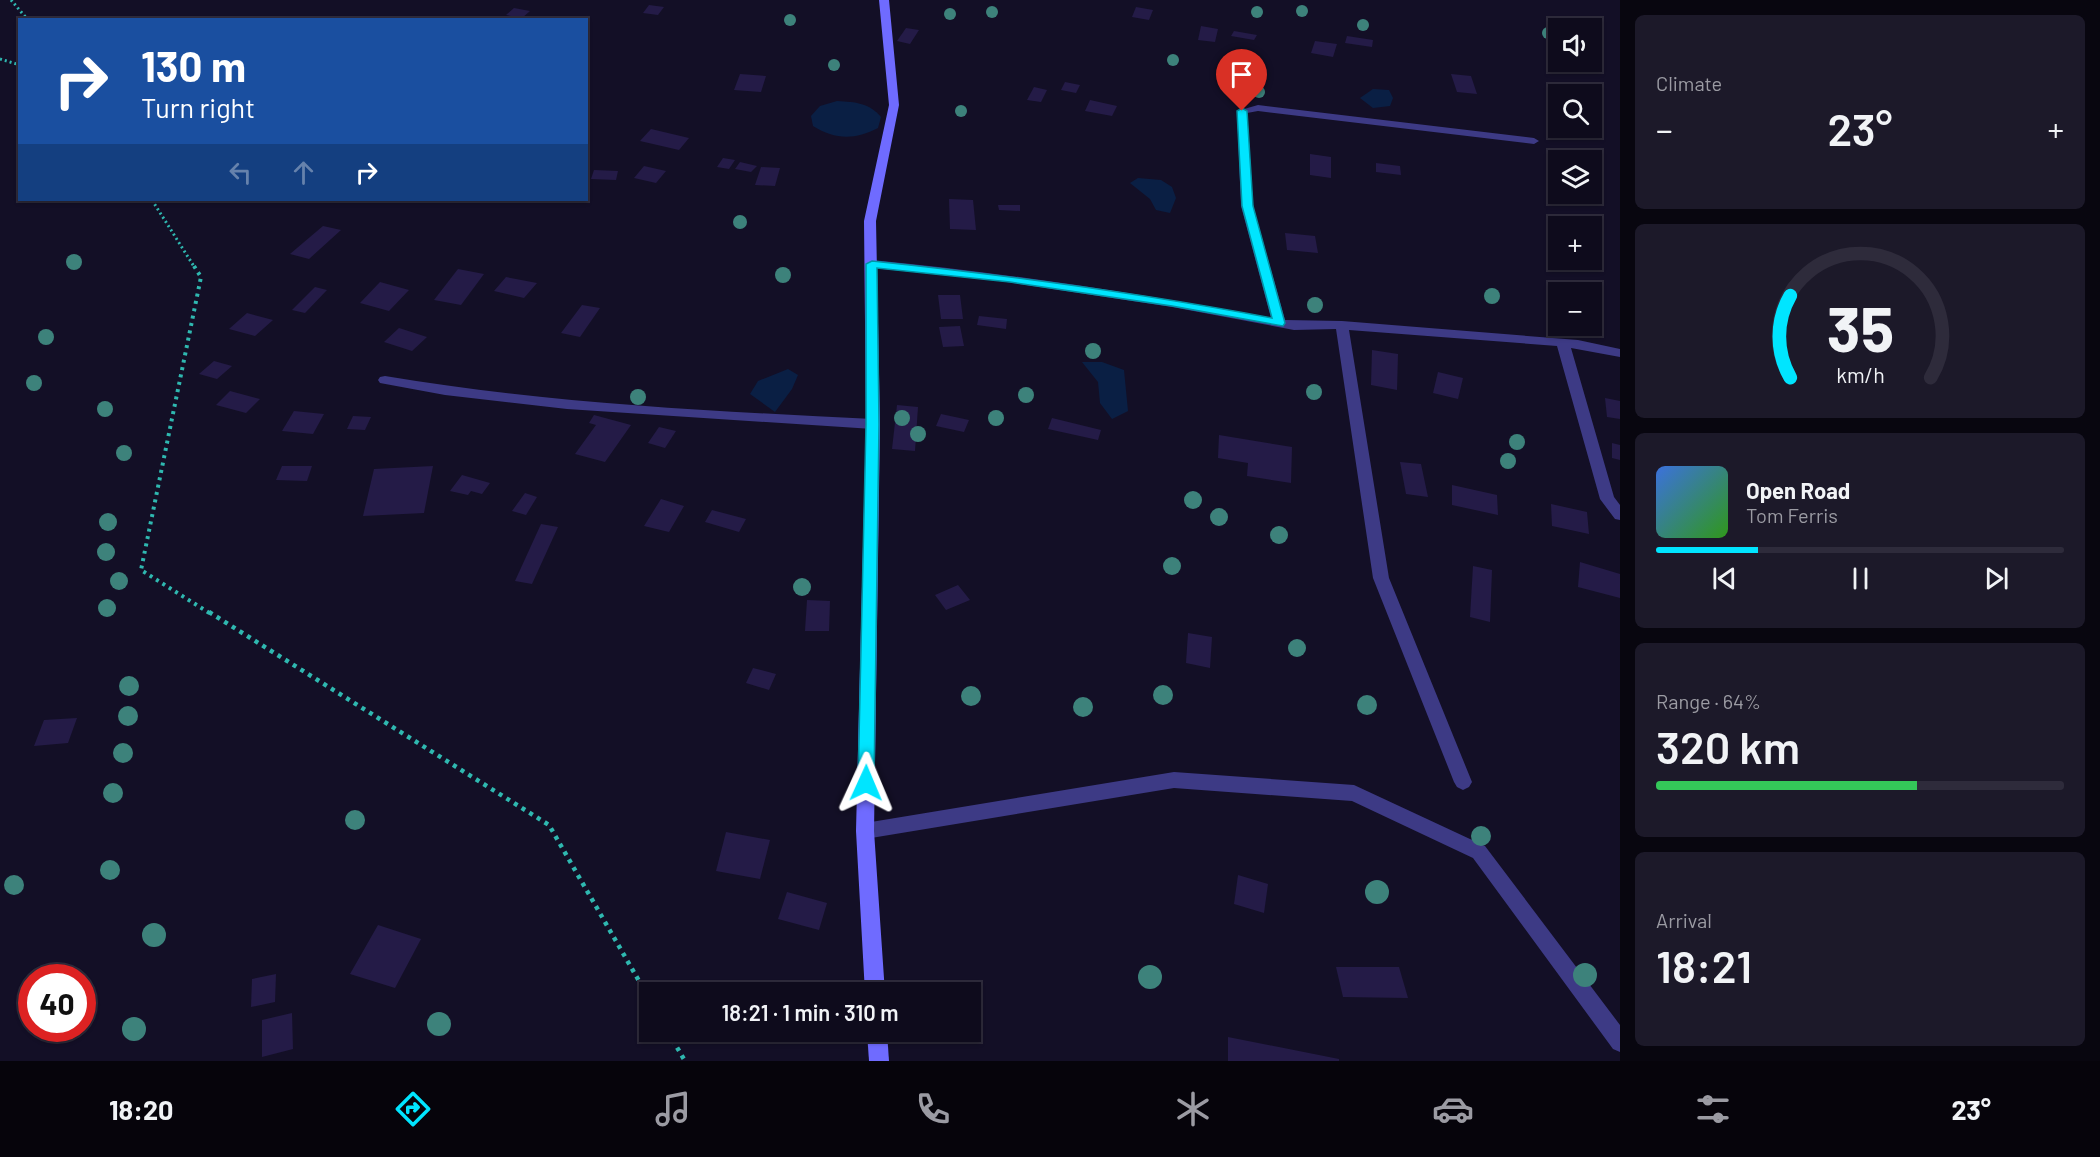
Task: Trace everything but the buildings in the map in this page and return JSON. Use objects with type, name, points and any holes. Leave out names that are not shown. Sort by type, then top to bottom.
[{"type":"street","points":[[874,982],[865,831],[873,424],[870,221],[894,105],[884,0]]},
{"type":"street","points":[[1279,323],[1247,206],[1242,111],[1258,108],[1534,141]]},
{"type":"street","points":[[872,264],[1021,280],[1172,303],[1294,326],[1342,325],[1563,343],[1620,353]]},
{"type":"street","points":[[1342,325],[1381,578],[1463,782]]},
{"type":"street","points":[[1563,343],[1607,499],[1620,514]]},
{"type":"street","points":[[385,380],[461,394],[621,411],[873,424]]},
{"type":"street","points":[[865,831],[1174,780],[1354,793],[1479,852],[1620,1042]]},
{"type":"street","points":[[878,1042],[879,1061]]},
{"type":"path","points":[[11,0],[26,18]]},
{"type":"path","points":[[0,58],[18,64]]},
{"type":"path","points":[[153,201],[201,277],[141,570],[549,825],[640,982]]},
{"type":"path","points":[[674,1042],[685,1061]]},
{"type":"water","points":[[1373,89],[1389,90],[1393,98],[1390,106],[1373,108],[1360,98]]},
{"type":"water","points":[[837,101],[856,103],[872,109],[881,117],[878,128],[861,135],[845,137],[829,134],[813,126],[811,116],[820,106]]},
{"type":"water","points":[[1138,178],[1161,180],[1172,187],[1176,198],[1170,213],[1156,210],[1150,199],[1130,183]]},
{"type":"water","points":[[1082,362],[1102,362],[1124,370],[1128,411],[1112,419],[1100,403],[1098,382]]},
{"type":"water","points":[[788,369],[798,375],[792,389],[775,412],[750,394],[758,381]]},
{"type":"route","points":[[866,783],[873,424],[872,264],[1010,279],[1172,303],[1279,323],[1247,206],[1242,111]]}]
